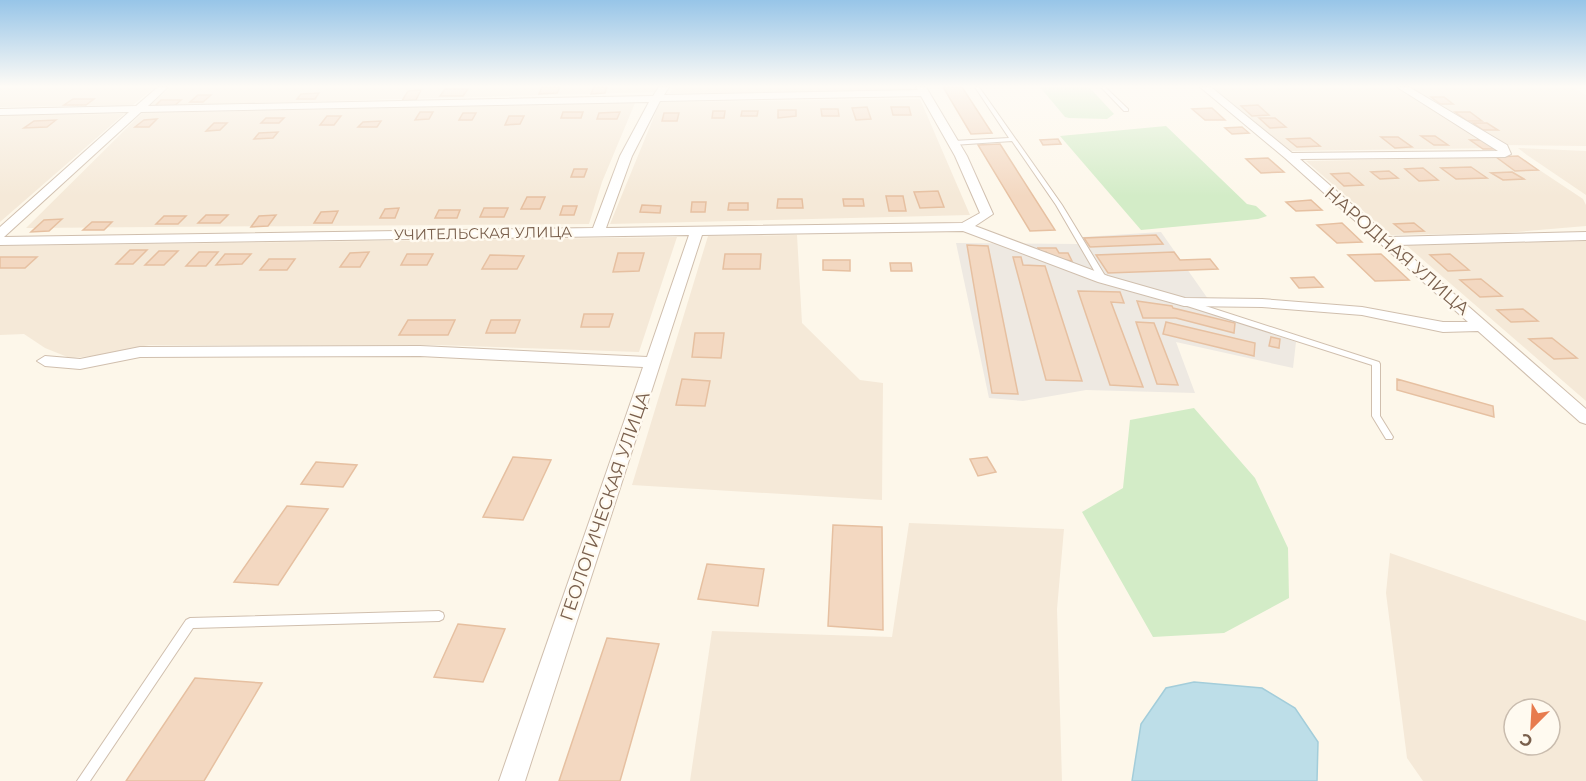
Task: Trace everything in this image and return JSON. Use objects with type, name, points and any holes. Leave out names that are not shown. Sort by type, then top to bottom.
[{"type":"street","points":[[0,234],[122,123]]},
{"type":"street","points":[[599,231],[613,184],[642,123]]},
{"type":"street","points":[[941,123],[987,214],[965,227]]},
{"type":"street","name":"НАРОДНАЯ УЛИЦА","points":[[1249,123],[1586,418]]},
{"type":"street","points":[[1289,156],[1505,154],[1503,147],[1463,123]]},
{"type":"street","points":[[965,227],[1103,279],[1184,302],[1262,303],[1351,310],[1443,327],[1481,326]]},
{"type":"street","name":"УЧИТЕЛЬСКАЯ УЛИЦА","points":[[0,241],[965,227]]},
{"type":"street","name":"ГЕОЛОГИЧЕСКАЯ УЛИЦА","points":[[512,781],[697,231]]},
{"type":"street","points":[[1385,241],[1586,236]]},
{"type":"street","points":[[45,361],[80,364],[140,352],[420,351],[653,362]]},
{"type":"lane","points":[[1003,123],[1059,205],[1103,279]]},
{"type":"lane","points":[[952,143],[1014,139]]},
{"type":"lane","points":[[1184,302],[1376,364],[1376,416],[1389,437]]},
{"type":"lane","points":[[83,781],[190,623],[439,616]]},
{"type":"shaded area","points":[[0,123],[113,123],[0,222]]},
{"type":"shaded area","points":[[131,123],[626,123],[602,182],[589,224],[26,228]]},
{"type":"shaded area","points":[[651,123],[931,123],[970,215],[610,224]]},
{"type":"shaded area","points":[[1257,123],[1458,123],[1499,148],[1290,151]]},
{"type":"shaded area","points":[[1467,123],[1586,123],[1586,146],[1502,145]]},
{"type":"shaded area","points":[[1518,148],[1586,151],[1586,195],[1527,155]]},
{"type":"shaded area","points":[[1520,157],[1583,199],[1586,205],[1586,226],[1505,233],[1391,235],[1306,161]]},
{"type":"shaded area","points":[[1161,232],[1220,316],[1296,342],[1293,368],[1176,342],[1195,393],[1086,390],[1023,401],[989,398],[956,243],[1079,244],[1083,237]]},
{"type":"shaded area","points":[[797,235],[802,323],[860,380],[883,383],[882,500],[632,485],[708,236]]},
{"type":"shaded area","points":[[677,237],[639,352],[438,345],[149,345],[94,356],[70,358],[45,348],[24,334],[0,335],[0,246]]},
{"type":"shaded area","points":[[1586,241],[1586,401],[1406,245]]},
{"type":"shaded area","points":[[909,523],[1064,529],[1057,609],[1062,781],[690,781],[712,631],[892,637]]},
{"type":"shaded area","points":[[1390,553],[1586,621],[1586,781],[1423,781],[1407,758],[1386,593]]},
{"type":"green space","points":[[1166,126],[1247,204],[1256,206],[1267,216],[1258,219],[1141,230],[1060,136]]},
{"type":"green space","points":[[1194,408],[1255,478],[1288,548],[1289,598],[1224,633],[1153,637],[1082,512],[1123,488],[1130,420]]},
{"type":"water","points":[[1194,682],[1262,688],[1295,708],[1318,742],[1317,781],[1132,781],[1141,724],[1166,688]]},
{"type":"building","points":[[31,123],[52,123],[47,127],[24,128]]},
{"type":"building","points":[[140,123],[153,123],[149,127],[135,127]]},
{"type":"building","points":[[214,123],[227,123],[220,130],[206,131]]},
{"type":"building","points":[[362,123],[379,123],[377,127],[358,127]]},
{"type":"building","points":[[965,123],[986,123],[992,133],[971,134]]},
{"type":"building","points":[[1265,123],[1282,123],[1286,127],[1270,128]]},
{"type":"building","points":[[1474,123],[1488,123],[1498,130],[1483,130]]},
{"type":"building","points":[[1242,127],[1249,133],[1232,134],[1225,128]]},
{"type":"building","points":[[278,132],[273,138],[254,139],[259,133]]},
{"type":"building","points":[[1421,136],[1435,136],[1448,145],[1434,145]]},
{"type":"building","points":[[1381,137],[1398,137],[1412,147],[1395,148]]},
{"type":"building","points":[[1310,138],[1320,146],[1297,147],[1287,139]]},
{"type":"building","points":[[1058,139],[1061,144],[1043,145],[1040,140]]},
{"type":"building","points":[[1470,140],[1484,140],[1497,149],[1483,149]]},
{"type":"building","points":[[1000,144],[1055,230],[1030,231],[978,145]]},
{"type":"building","points":[[1518,156],[1538,170],[1515,171],[1496,157]]},
{"type":"building","points":[[1268,158],[1284,172],[1261,173],[1246,159]]},
{"type":"building","points":[[1471,167],[1487,178],[1456,179],[1441,168]]},
{"type":"building","points":[[1423,168],[1438,180],[1419,181],[1405,169]]},
{"type":"building","points":[[574,169],[587,169],[584,177],[571,177]]},
{"type":"building","points":[[1389,171],[1398,178],[1380,179],[1371,172]]},
{"type":"building","points":[[1512,172],[1524,179],[1503,180],[1491,173]]},
{"type":"building","points":[[1349,173],[1363,185],[1344,186],[1331,174]]},
{"type":"building","points":[[938,191],[944,207],[920,208],[914,192]]},
{"type":"building","points":[[886,196],[903,196],[906,211],[889,211]]},
{"type":"building","points":[[527,197],[545,197],[540,209],[521,209]]},
{"type":"building","points":[[778,199],[802,199],[803,208],[777,208]]},
{"type":"building","points":[[843,199],[863,199],[864,206],[844,206]]},
{"type":"building","points":[[1311,200],[1322,210],[1296,211],[1286,202]]},
{"type":"building","points":[[692,202],[706,202],[705,212],[691,212]]},
{"type":"building","points":[[729,203],[748,203],[748,210],[728,210]]},
{"type":"building","points":[[642,205],[661,206],[660,213],[640,212]]},
{"type":"building","points":[[563,206],[577,206],[574,215],[560,215]]},
{"type":"building","points":[[399,208],[395,218],[380,218],[385,209]]},
{"type":"building","points":[[484,208],[508,208],[504,217],[480,217]]},
{"type":"building","points":[[439,210],[460,210],[457,218],[435,218]]},
{"type":"building","points":[[338,211],[332,223],[314,223],[321,212]]},
{"type":"building","points":[[206,215],[228,215],[220,223],[198,223]]},
{"type":"building","points":[[276,215],[268,226],[251,227],[259,216]]},
{"type":"building","points":[[164,216],[186,216],[178,224],[156,224]]},
{"type":"building","points":[[62,219],[49,231],[31,232],[44,220]]},
{"type":"building","points":[[92,222],[112,222],[104,230],[83,230]]},
{"type":"building","points":[[1342,223],[1362,242],[1337,243],[1317,225]]},
{"type":"building","points":[[1414,223],[1424,231],[1404,232],[1394,224]]},
{"type":"building","points":[[1156,235],[1163,244],[1090,247],[1084,238]]},
{"type":"building","points":[[967,245],[988,246],[1018,394],[992,393]]},
{"type":"building","points":[[1038,248],[1056,248],[1059,253],[1068,253],[1072,261],[1049,258],[1046,252],[1041,253]]},
{"type":"building","points":[[130,250],[147,250],[133,264],[116,264]]},
{"type":"building","points":[[159,251],[178,251],[164,265],[145,265]]},
{"type":"building","points":[[199,252],[218,252],[206,266],[186,266]]},
{"type":"building","points":[[369,252],[360,267],[340,267],[350,253]]},
{"type":"building","points":[[1174,252],[1180,260],[1210,259],[1218,269],[1108,273],[1096,255]]},
{"type":"building","points":[[618,253],[644,253],[639,271],[613,272]]},
{"type":"building","points":[[225,254],[251,254],[242,264],[216,265]]},
{"type":"building","points":[[407,254],[433,254],[427,265],[401,265]]},
{"type":"building","points":[[725,254],[761,254],[760,269],[723,269]]},
{"type":"building","points":[[1381,254],[1409,280],[1375,281],[1348,255]]},
{"type":"building","points":[[1450,254],[1469,270],[1448,271],[1430,255]]},
{"type":"building","points":[[490,255],[524,256],[517,269],[482,269]]},
{"type":"building","points":[[0,257],[37,257],[25,268],[0,268]]},
{"type":"building","points":[[1013,257],[1021,257],[1023,265],[1045,266],[1082,381],[1046,380]]},
{"type":"building","points":[[269,259],[295,259],[287,270],[260,270]]},
{"type":"building","points":[[823,260],[850,260],[850,271],[823,270]]},
{"type":"building","points":[[890,263],[911,263],[912,271],[891,271]]},
{"type":"building","points":[[1314,277],[1323,287],[1299,288],[1291,278]]},
{"type":"building","points":[[1481,279],[1502,296],[1480,297],[1460,280]]},
{"type":"building","points":[[1078,291],[1120,292],[1124,303],[1111,302],[1143,387],[1110,385]]},
{"type":"building","points":[[1137,301],[1172,306],[1235,323],[1234,333],[1176,318],[1143,318]]},
{"type":"building","points":[[1523,309],[1538,321],[1511,322],[1497,310]]},
{"type":"building","points":[[584,314],[613,314],[609,327],[581,327]]},
{"type":"building","points":[[408,320],[455,320],[448,335],[399,335]]},
{"type":"building","points":[[491,320],[520,320],[515,333],[486,333]]},
{"type":"building","points":[[1136,322],[1154,323],[1178,385],[1157,384]]},
{"type":"building","points":[[1166,322],[1255,343],[1254,356],[1163,334]]},
{"type":"building","points":[[695,333],[724,333],[721,358],[692,357]]},
{"type":"building","points":[[1271,337],[1280,339],[1279,348],[1269,346]]},
{"type":"building","points":[[1552,338],[1577,358],[1554,359],[1529,339]]},
{"type":"building","points":[[682,379],[710,381],[705,406],[676,405]]},
{"type":"building","points":[[1397,379],[1493,406],[1494,417],[1397,390]]},
{"type":"building","points":[[513,457],[551,460],[523,520],[483,517]]},
{"type":"building","points":[[987,457],[996,472],[978,476],[970,459]]},
{"type":"building","points":[[316,462],[357,465],[343,487],[301,484]]},
{"type":"building","points":[[287,506],[328,509],[278,585],[234,582]]},
{"type":"building","points":[[833,525],[882,527],[883,630],[828,626]]},
{"type":"building","points":[[707,564],[764,569],[758,606],[698,599]]},
{"type":"building","points":[[458,624],[505,629],[483,682],[434,677]]},
{"type":"building","points":[[607,638],[659,644],[620,781],[559,781]]},
{"type":"building","points":[[195,678],[262,683],[204,781],[126,781]]}]
